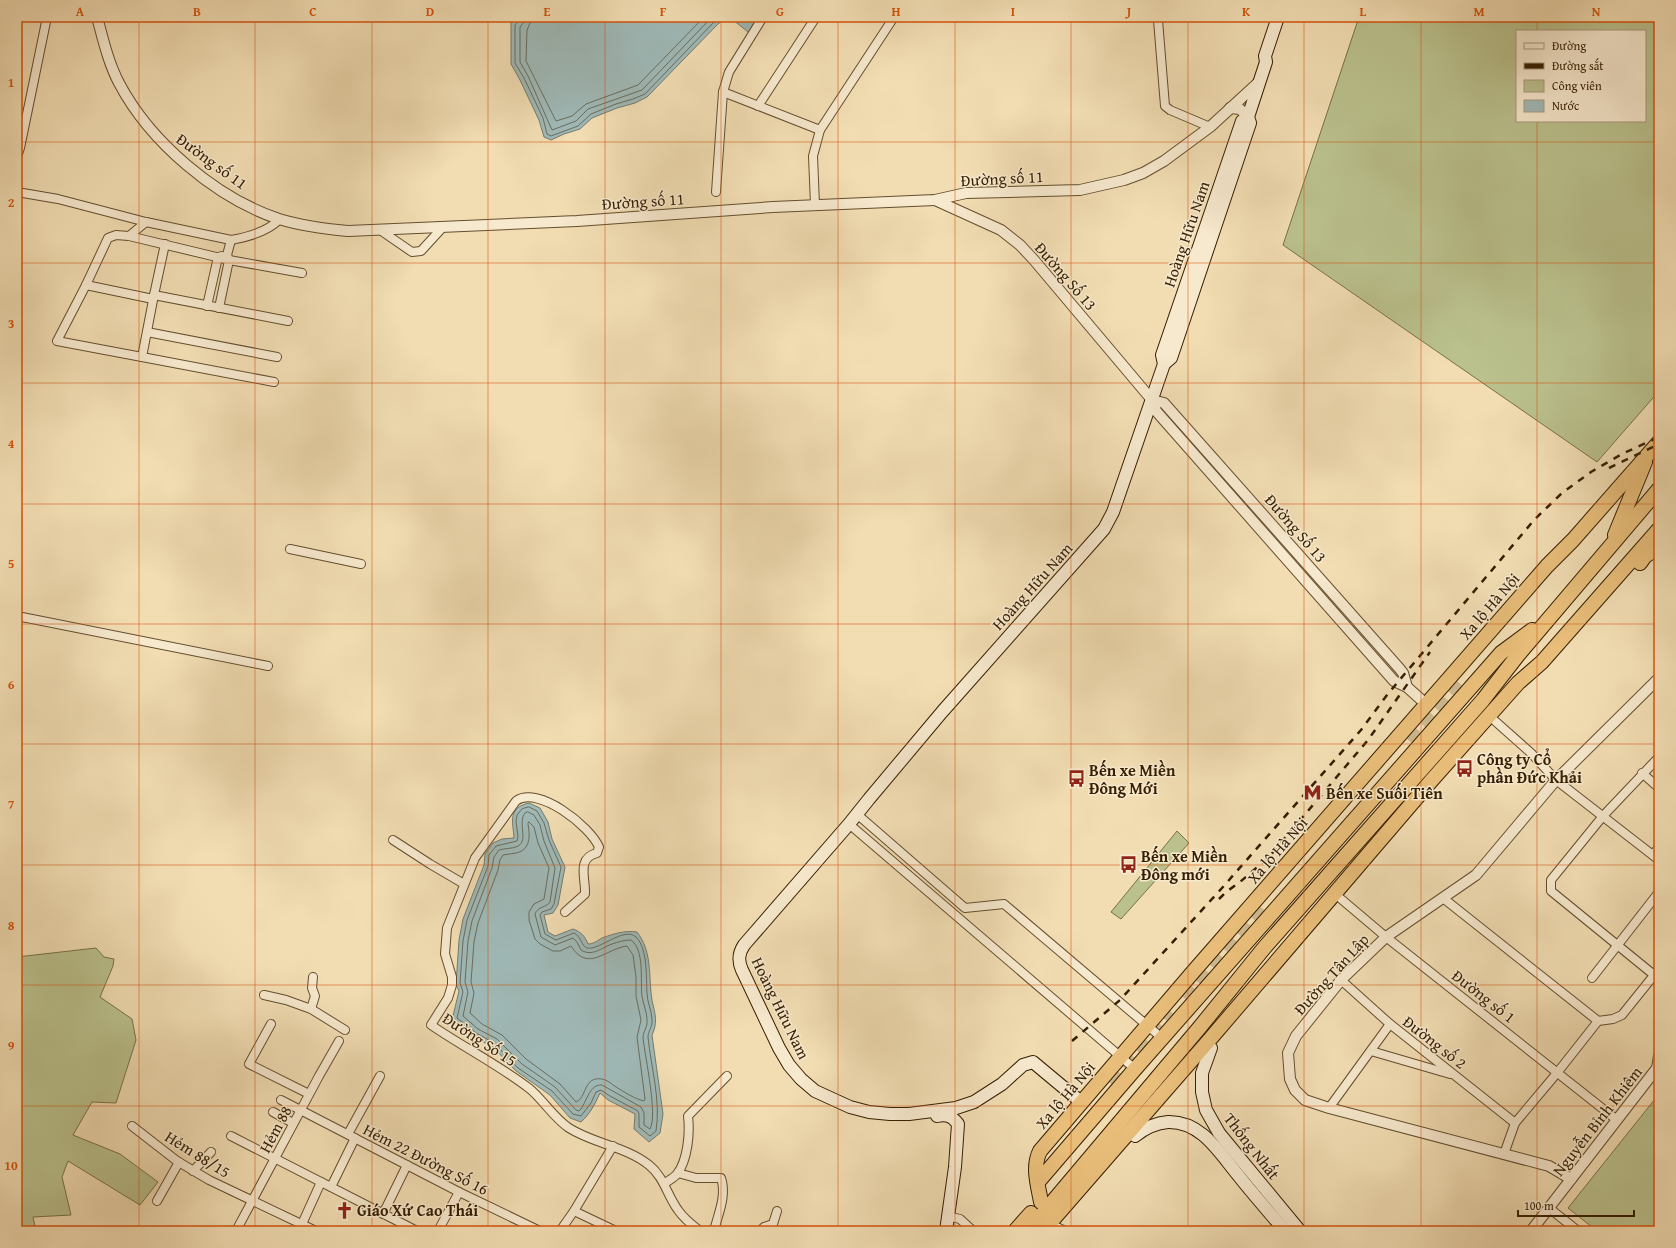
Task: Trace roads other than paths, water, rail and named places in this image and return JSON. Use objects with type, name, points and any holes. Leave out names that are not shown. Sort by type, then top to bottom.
[{"type":"highway","name":"Xa lộ Hà Nội","points":[[1044,1205],[1036,1167],[1036,1158],[1040,1151],[1147,1025],[1547,566],[1659,442]]},
{"type":"highway","points":[[1608,550],[1649,453]]},
{"type":"highway","points":[[1015,1231],[1044,1205],[1264,948],[1483,700],[1518,655],[1659,489]]},
{"type":"highway","points":[[1053,1229],[1173,1086],[1338,896],[1518,683],[1542,662],[1659,529]]},
{"type":"highway","points":[[1458,681],[1554,569],[1572,540]]},
{"type":"highway","points":[[1641,550],[1659,540]]},
{"type":"highway","points":[[1338,896],[1522,691],[1542,675],[1565,651],[1645,556],[1659,547]]},
{"type":"highway","points":[[1038,1182],[1162,1038],[1501,653],[1557,610]]},
{"type":"highway","points":[[1427,704],[1455,731]]},
{"type":"highway","points":[[1264,904],[1407,739]]},
{"type":"highway","points":[[1053,1229],[1135,1136],[1173,1086],[1211,1048],[1262,984]]},
{"type":"highway","points":[[1170,1011],[1183,996]]},
{"type":"highway","points":[[1036,1167],[1109,1082]]},
{"type":"highway","points":[[1028,1231],[1044,1205]]},
{"type":"main road","name":"Hoàng Hữu Nam","points":[[1081,1102],[1033,1062],[1023,1064],[1002,1084],[974,1102],[956,1108],[909,1114],[869,1112],[850,1107],[815,1091],[801,1079],[789,1065],[779,1048],[739,964],[738,956],[744,946],[858,815],[869,798],[1104,529],[1112,512],[1164,364],[1171,358],[1250,123],[1248,117],[1266,62],[1265,56],[1278,17]]},
{"type":"main road","name":"Hoàng Hữu Nam","points":[[1266,62],[1271,58],[1285,17]]},
{"type":"main road","name":"Hoàng Hữu Nam","points":[[869,798],[853,810],[739,942],[733,956],[734,965],[774,1052],[796,1082],[812,1095],[847,1112],[869,1118],[911,1120],[944,1115],[953,1117],[958,1124],[955,1167],[946,1231]]},
{"type":"main road","name":"Thống Nhất","points":[[1211,1048],[1203,1069],[1202,1092],[1215,1138],[1284,1231]]},
{"type":"main road","name":"Thống Nhất","points":[[1135,1136],[1153,1125],[1174,1122],[1195,1128],[1215,1138],[1300,1231]]},
{"type":"street","points":[[17,157],[47,17]]},
{"type":"street","name":"Đường số 11","points":[[97,17],[109,61],[118,82],[136,112],[167,148],[213,185],[249,206],[280,219],[322,229],[348,231],[578,221],[815,205],[935,200],[966,193],[1080,190],[1109,184],[1143,173],[1182,149],[1210,127],[1259,82]]},
{"type":"street","points":[[716,192],[722,92],[729,72],[763,17]]},
{"type":"street","points":[[758,106],[816,17]]},
{"type":"street","points":[[815,205],[813,156],[820,130],[894,17]]},
{"type":"street","points":[[1158,20],[1165,106],[1170,110],[1210,127]]},
{"type":"street","points":[[722,92],[820,130]]},
{"type":"street","points":[[1230,108],[1240,109],[1248,117]]},
{"type":"street","points":[[17,192],[58,199],[146,222],[231,240],[266,230],[280,219]]},
{"type":"street","name":"Đường Số 13","points":[[935,200],[1001,230],[1020,245],[1048,276],[1152,400],[1156,411],[1394,681],[1408,687],[1427,704]]},
{"type":"street","points":[[129,236],[146,222]]},
{"type":"street","points":[[380,230],[412,252],[416,252],[421,251],[443,227]]},
{"type":"street","points":[[274,382],[57,341],[108,238],[116,235],[129,236],[218,257],[228,257],[302,273]]},
{"type":"street","points":[[219,308],[231,240]]},
{"type":"street","points":[[142,357],[165,244]]},
{"type":"street","points":[[207,306],[218,257]]},
{"type":"street","points":[[86,285],[288,321]]},
{"type":"street","points":[[147,332],[277,357]]},
{"type":"street","name":"Đường Số 13","points":[[1152,400],[1164,403],[1403,673],[1408,687]]},
{"type":"street","points":[[290,550],[361,564]]},
{"type":"street","points":[[1321,598],[1330,590]]},
{"type":"street","points":[[17,616],[268,666]]},
{"type":"street","name":"Đường Tân Lập","points":[[1572,1179],[1549,1166],[1329,1108],[1305,1100],[1295,1090],[1290,1079],[1288,1053],[1296,1036],[1341,980],[1386,937],[1476,875],[1556,780],[1659,678]]},
{"type":"street","points":[[1495,721],[1531,753],[1556,780],[1656,857],[1659,847]]},
{"type":"street","points":[[1504,1154],[1515,1122],[1557,1073],[1598,1021],[1613,1019],[1622,1015],[1657,974],[1617,945],[1551,891],[1550,885],[1551,880],[1603,816],[1659,757]]},
{"type":"street","points":[[1642,774],[1659,788]]},
{"type":"street","name":"Đường Số 15","points":[[565,912],[585,894],[585,860],[588,856],[599,851],[597,843],[586,830],[564,811],[533,798],[525,797],[516,801],[474,858],[447,928],[445,954],[452,977],[451,991],[431,1025],[510,1074],[538,1096],[568,1127],[637,1156],[648,1164],[655,1170],[665,1183],[677,1210],[685,1219],[700,1231]]},
{"type":"street","points":[[858,815],[965,908],[1004,904],[1162,1038]]},
{"type":"street","points":[[849,824],[1135,1069]]},
{"type":"street","points":[[393,840],[464,884]]},
{"type":"street","points":[[1592,978],[1659,892]]},
{"type":"street","name":"Đường số 1","points":[[1338,896],[1386,937],[1617,1120]]},
{"type":"street","points":[[1443,898],[1598,1021]]},
{"type":"street","points":[[312,1009],[315,996],[312,988],[313,977]]},
{"type":"street","name":"Đường số 2","points":[[1341,980],[1390,1024],[1515,1122]]},
{"type":"street","points":[[264,995],[286,1000],[312,1009],[345,1030]]},
{"type":"street","points":[[271,1024],[248,1064],[309,1094]]},
{"type":"street","points":[[1329,1108],[1390,1024]]},
{"type":"street","name":"Hẻm 88","points":[[236,1231],[293,1123],[339,1041]]},
{"type":"street","points":[[1371,1051],[1455,1075]]},
{"type":"street","name":"Nguyễn Bỉnh Khiêm","points":[[1531,1231],[1658,1068],[1659,1056]]},
{"type":"street","points":[[331,1187],[351,1136],[380,1076]]},
{"type":"street","points":[[665,1183],[678,1173],[686,1151],[689,1136],[688,1116],[727,1076]]},
{"type":"street","name":"Hẻm 22 Đường Số 16","points":[[281,1100],[459,1192],[540,1231]]},
{"type":"street","points":[[273,1112],[293,1123]]},
{"type":"street","name":"Hẻm 88/15","points":[[132,1126],[193,1172],[312,1230]]},
{"type":"street","points":[[231,1136],[417,1231]]},
{"type":"street","points":[[560,1231],[574,1211],[613,1146]]},
{"type":"street","points":[[193,1172],[211,1152]]},
{"type":"street","points":[[157,1201],[180,1162]]},
{"type":"street","points":[[383,1214],[407,1165]]},
{"type":"street","points":[[678,1173],[696,1178],[721,1178],[724,1188],[714,1231]]},
{"type":"street","points":[[302,1224],[321,1182]]},
{"type":"street","points":[[438,1231],[459,1192]]},
{"type":"street","points":[[1549,1208],[1578,1231]]},
{"type":"street","points":[[574,1211],[616,1231]]},
{"type":"street","points":[[760,1231],[764,1227],[773,1224],[777,1212]]},
{"type":"street","points":[[948,1216],[960,1219],[972,1230]]},
{"type":"water","points":[[518,17],[760,17],[752,35],[733,20],[726,18],[718,24],[647,97],[635,103],[617,108],[592,118],[580,129],[551,140],[544,137],[539,120],[511,64],[511,22]]},
{"type":"water","points":[[529,803],[540,808],[548,822],[552,839],[565,867],[558,905],[553,913],[544,915],[548,932],[555,936],[573,929],[578,931],[586,939],[588,944],[615,934],[637,932],[645,946],[655,1014],[655,1024],[652,1035],[663,1114],[660,1133],[649,1142],[634,1129],[635,1114],[608,1100],[600,1093],[592,1109],[581,1122],[570,1118],[550,1095],[516,1071],[492,1046],[473,1037],[452,1020],[459,991],[456,985],[459,940],[463,919],[484,865],[485,854],[493,843],[502,839],[514,838],[514,812],[522,805]]},
{"type":"tunnel","points":[[1407,739],[1457,681]]},
{"type":"tunnel","points":[[1183,997],[1264,903]]},
{"type":"tunnel","points":[[1109,1082],[1170,1011]]},
{"type":"railway","points":[[1072,1041],[1120,1000],[1222,888],[1361,730],[1387,695],[1534,520],[1562,493],[1591,472],[1622,454],[1659,437]]},
{"type":"railway","points":[[1609,468],[1659,444]]},
{"type":"railway","points":[[1219,899],[1268,858],[1368,740],[1430,652]]},
{"type":"place","name":"Công ty Cổ phần Đức Khải","points":[[1464,768]]},
{"type":"place","name":"Bến xe Miền Đông Mới","points":[[1076,779]]},
{"type":"place","name":"Bến xe Suối Tiên","points":[[1313,793]]},
{"type":"place","name":"Bến xe Miền Đông mới","points":[[1128,865]]},
{"type":"place","name":"Giáo Xứ Cao Thái","points":[[344,1210]]}]
